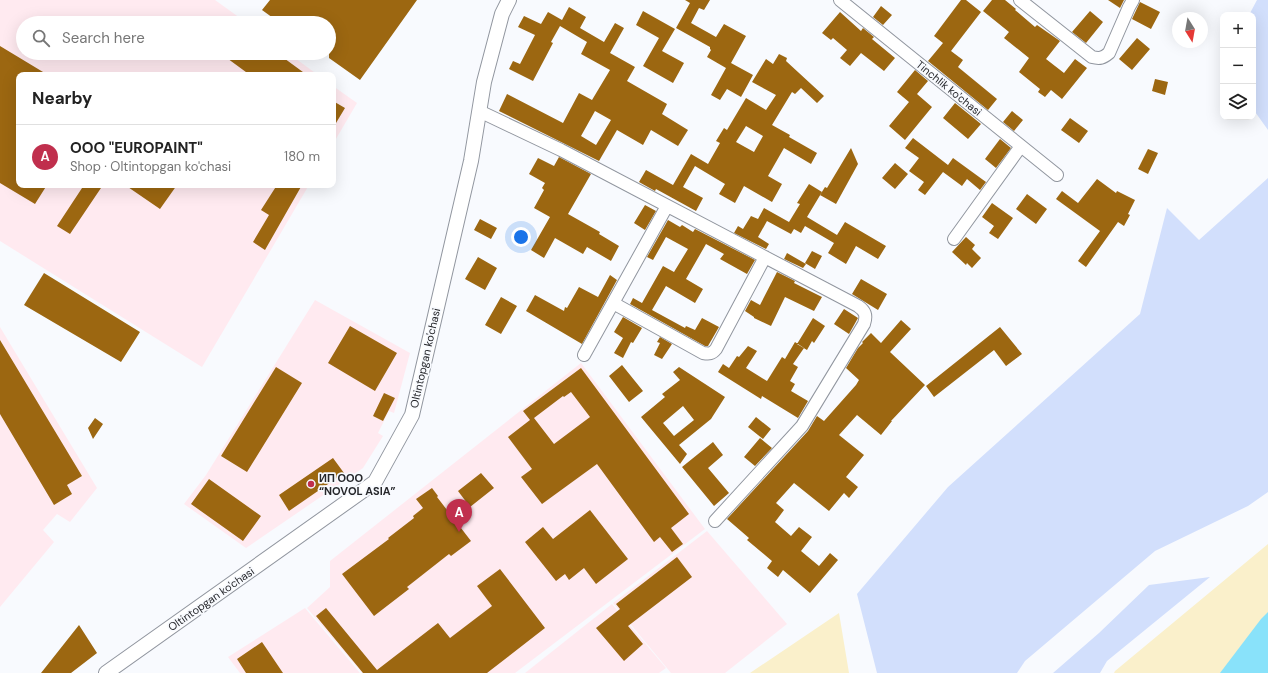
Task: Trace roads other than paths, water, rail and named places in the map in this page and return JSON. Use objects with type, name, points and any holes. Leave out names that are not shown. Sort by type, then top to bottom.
[{"type":"street","name":"Oltintopgan ko'chasi","points":[[106,673],[375,482],[412,415],[471,160],[484,82],[502,14],[509,0]]},
{"type":"street","name":"Tinchlik ko'chasi","points":[[840,0],[1057,175]]},
{"type":"street","points":[[1020,0],[1092,57],[1099,58],[1105,57],[1109,53],[1133,0]]},
{"type":"street","points":[[479,112],[561,150],[858,306],[864,311],[866,317],[864,324],[802,426],[715,521]]},
{"type":"street","points":[[954,239],[1021,146]]},
{"type":"street","points":[[584,355],[668,206]]},
{"type":"street","points":[[613,303],[703,353],[708,354],[716,349],[765,257]]},
{"type":"water","points":[[1268,612],[1268,673],[1220,673],[1261,619]]},
{"type":"place","name":"ИП ООО “NOVOL ASIA”","points":[[311,484]]},
{"type":"place","name":"OOO \"EUROPAINT\"","points":[[459,532]]}]
